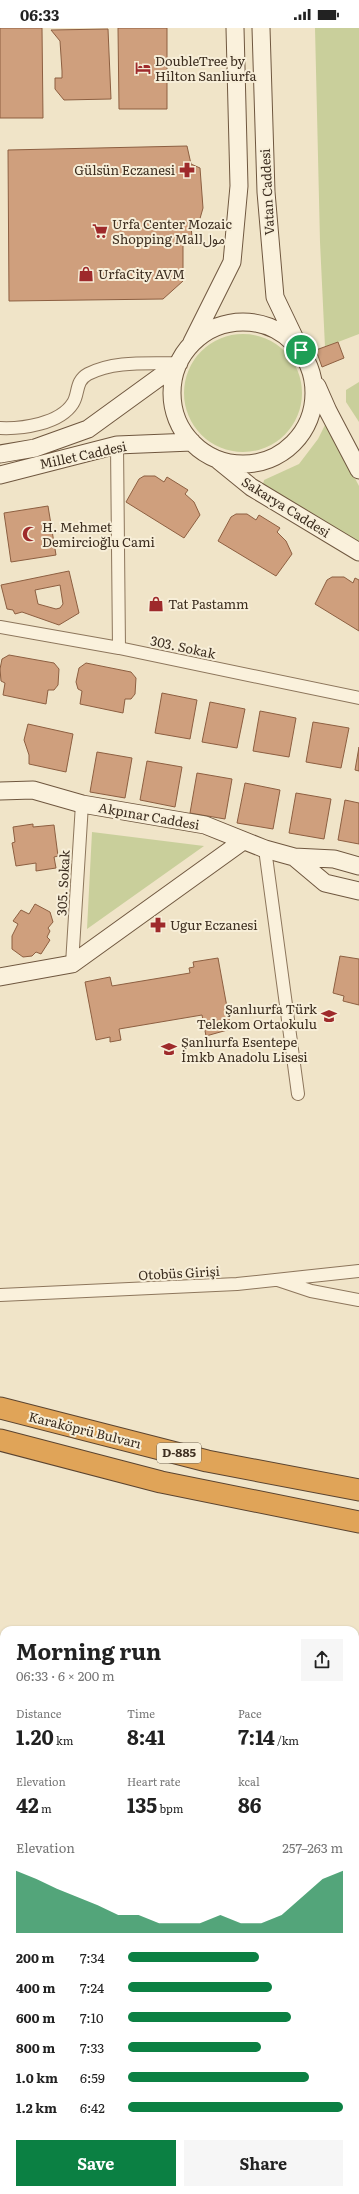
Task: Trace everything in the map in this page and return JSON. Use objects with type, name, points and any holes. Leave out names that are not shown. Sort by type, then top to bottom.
[{"type":"highway","name":"Karaköprü Bulvarı","points":[[0,1408],[208,1460],[359,1490]]},
{"type":"highway","name":"D-885","points":[[0,1440],[161,1482],[359,1522]]},
{"type":"main road","name":"Vatan Caddesi","points":[[190,345],[232,262],[239,186],[235,28]]},
{"type":"main road","name":"Vatan Caddesi","points":[[261,28],[266,192],[274,297],[301,350]]},
{"type":"main road","points":[[314,379],[315,401],[309,422],[297,441],[280,454],[259,463],[237,464],[216,459],[192,442],[179,425],[173,405],[173,384],[179,363],[190,345],[206,332],[226,324],[247,322],[267,326],[286,336],[301,350],[309,364],[328,411],[359,470]]},
{"type":"main road","name":"Millet Caddesi","points":[[0,454],[35,448],[88,429],[179,363]]},
{"type":"main road","name":"Millet Caddesi","points":[[0,475],[117,445],[192,442]]},
{"type":"main road","name":"Sakarya Caddesi","points":[[216,459],[251,487],[359,552]]},
{"type":"main road","name":"Akpınar Caddesi","points":[[0,791],[33,790],[82,804],[205,826],[265,849],[294,857],[334,859],[359,866]]},
{"type":"main road","points":[[0,978],[72,964],[243,841]]},
{"type":"main road","name":"Akpınar Caddesi","points":[[294,857],[325,883],[359,891]]},
{"type":"street","points":[[0,428],[18,428],[41,424],[60,416],[73,403],[78,384],[87,374],[116,365],[179,363]]},
{"type":"street","points":[[117,445],[119,648]]},
{"type":"street","name":"303. Sokak","points":[[0,627],[119,648],[359,698]]},
{"type":"street","name":"305. Sokak","points":[[72,964],[82,804]]},
{"type":"street","points":[[265,849],[298,1094]]},
{"type":"street","name":"Otobüs Girişi","points":[[0,1295],[237,1284],[359,1271]]},
{"type":"street","points":[[275,1279],[311,1291],[359,1300]]},
{"type":"green space","points":[[315,28],[359,28],[359,334],[325,347],[320,242]]},
{"type":"green space","points":[[243,334],[266,338],[285,351],[298,370],[302,393],[298,416],[285,435],[266,448],[243,452],[220,448],[201,435],[188,416],[184,393],[188,370],[201,351],[220,338]]},
{"type":"green space","points":[[359,382],[359,422],[346,402],[346,390]]},
{"type":"green space","points":[[326,423],[359,486],[359,543],[263,484],[264,480],[299,464],[318,439]]},
{"type":"green space","points":[[92,832],[204,846],[87,929]]},
{"type":"building","points":[[0,28],[42,28],[43,118],[0,118]]},
{"type":"building","name":"DoubleTree by Hilton Sanliurfa","points":[[118,28],[167,28],[167,109],[119,109]]},
{"type":"building","points":[[108,29],[111,99],[64,100],[55,89],[55,78],[62,78],[60,41],[51,30]]},
{"type":"building","name":"Urfa Center Mozaic Shopping Mallمول","points":[[187,146],[191,164],[200,168],[203,208],[199,222],[191,223],[192,239],[183,240],[183,281],[163,299],[9,301],[8,150]]},
{"type":"building","points":[[338,342],[344,358],[322,367],[316,350]]},
{"type":"building","points":[[144,476],[155,476],[164,482],[167,477],[188,490],[185,494],[194,502],[200,515],[184,538],[126,502],[139,479]]},
{"type":"building","name":"H. Mehmet Demircioğlu Cami","points":[[48,506],[56,555],[11,562],[4,513]]},
{"type":"building","points":[[236,514],[247,514],[256,520],[259,515],[280,528],[277,532],[286,541],[292,554],[276,576],[218,541],[231,517]]},
{"type":"building","points":[[69,571],[79,613],[59,625],[22,612],[15,614],[13,610],[7,609],[1,585]],"holes":[[[60,585],[63,604],[60,608],[56,609],[38,604],[35,590]]]},
{"type":"building","points":[[332,577],[344,577],[353,583],[355,578],[359,580],[359,631],[315,604],[327,580]]},
{"type":"building","points":[[9,655],[54,663],[59,669],[58,685],[54,690],[48,690],[46,704],[3,695],[5,683],[1,681],[0,669],[2,659]]},
{"type":"building","points":[[86,663],[131,672],[136,678],[135,694],[131,699],[125,699],[123,713],[80,704],[82,691],[78,689],[76,682],[79,668]]},
{"type":"building","points":[[162,693],[197,700],[190,739],[155,733]]},
{"type":"building","points":[[210,702],[245,709],[237,748],[202,742]]},
{"type":"building","points":[[260,711],[296,718],[289,757],[253,751]]},
{"type":"building","points":[[313,722],[349,728],[341,768],[306,762]]},
{"type":"building","points":[[28,724],[73,734],[66,772],[29,764],[29,755],[24,740]]},
{"type":"building","points":[[359,747],[359,771],[355,770]]},
{"type":"building","points":[[97,752],[132,758],[125,798],[90,792]]},
{"type":"building","points":[[147,761],[182,767],[175,807],[140,800]]},
{"type":"building","points":[[197,773],[232,779],[225,819],[190,813]]},
{"type":"building","points":[[245,783],[280,790],[273,829],[237,823]]},
{"type":"building","points":[[296,793],[331,799],[324,839],[289,833]]},
{"type":"building","points":[[345,800],[359,803],[359,844],[338,840]]},
{"type":"building","points":[[33,824],[33,827],[54,825],[58,856],[54,857],[56,868],[36,871],[36,863],[16,866],[12,843],[15,842],[13,827]]},
{"type":"building","points":[[35,904],[50,912],[53,922],[48,928],[50,931],[47,937],[50,940],[41,954],[36,952],[32,956],[23,957],[12,949],[12,936],[18,924],[13,921],[21,910],[29,914]]},
{"type":"building","points":[[340,956],[359,959],[359,1005],[343,1001],[344,996],[333,993]]},
{"type":"building","points":[[218,958],[231,1029],[206,1036],[202,1015],[119,1029],[121,1040],[110,1042],[110,1037],[96,1040],[85,982],[110,977],[112,986],[190,973],[189,968],[194,967],[193,962]]},
{"type":"place","name":"DoubleTree by Hilton Sanliurfa","points":[[143,68]]},
{"type":"place","name":"Gülsün Eczanesi","points":[[187,170]]},
{"type":"place","name":"Urfa Center Mozaic Shopping Mallمول","points":[[100,231]]},
{"type":"place","name":"UrfaCity AVM","points":[[86,274]]},
{"type":"place","name":"H. Mehmet Demircioğlu Cami","points":[[30,534]]},
{"type":"place","name":"Tat Pastamm","points":[[156,604]]},
{"type":"place","name":"Ugur Eczanesi","points":[[158,925]]},
{"type":"place","name":"Şanlıurfa Türk Telekom Ortaokulu","points":[[329,1016]]},
{"type":"place","name":"Şanlıurfa Esentepe İmkb Anadolu Lisesi","points":[[169,1049]]},
{"type":"route","points":[[247,322],[267,326],[286,336],[301,350],[309,364],[314,379],[315,401],[309,422],[297,441],[280,454],[259,463],[237,464],[216,459],[203,452],[192,442],[179,425],[173,405],[173,384],[179,363],[190,345],[206,332],[226,324],[247,322]]}]
